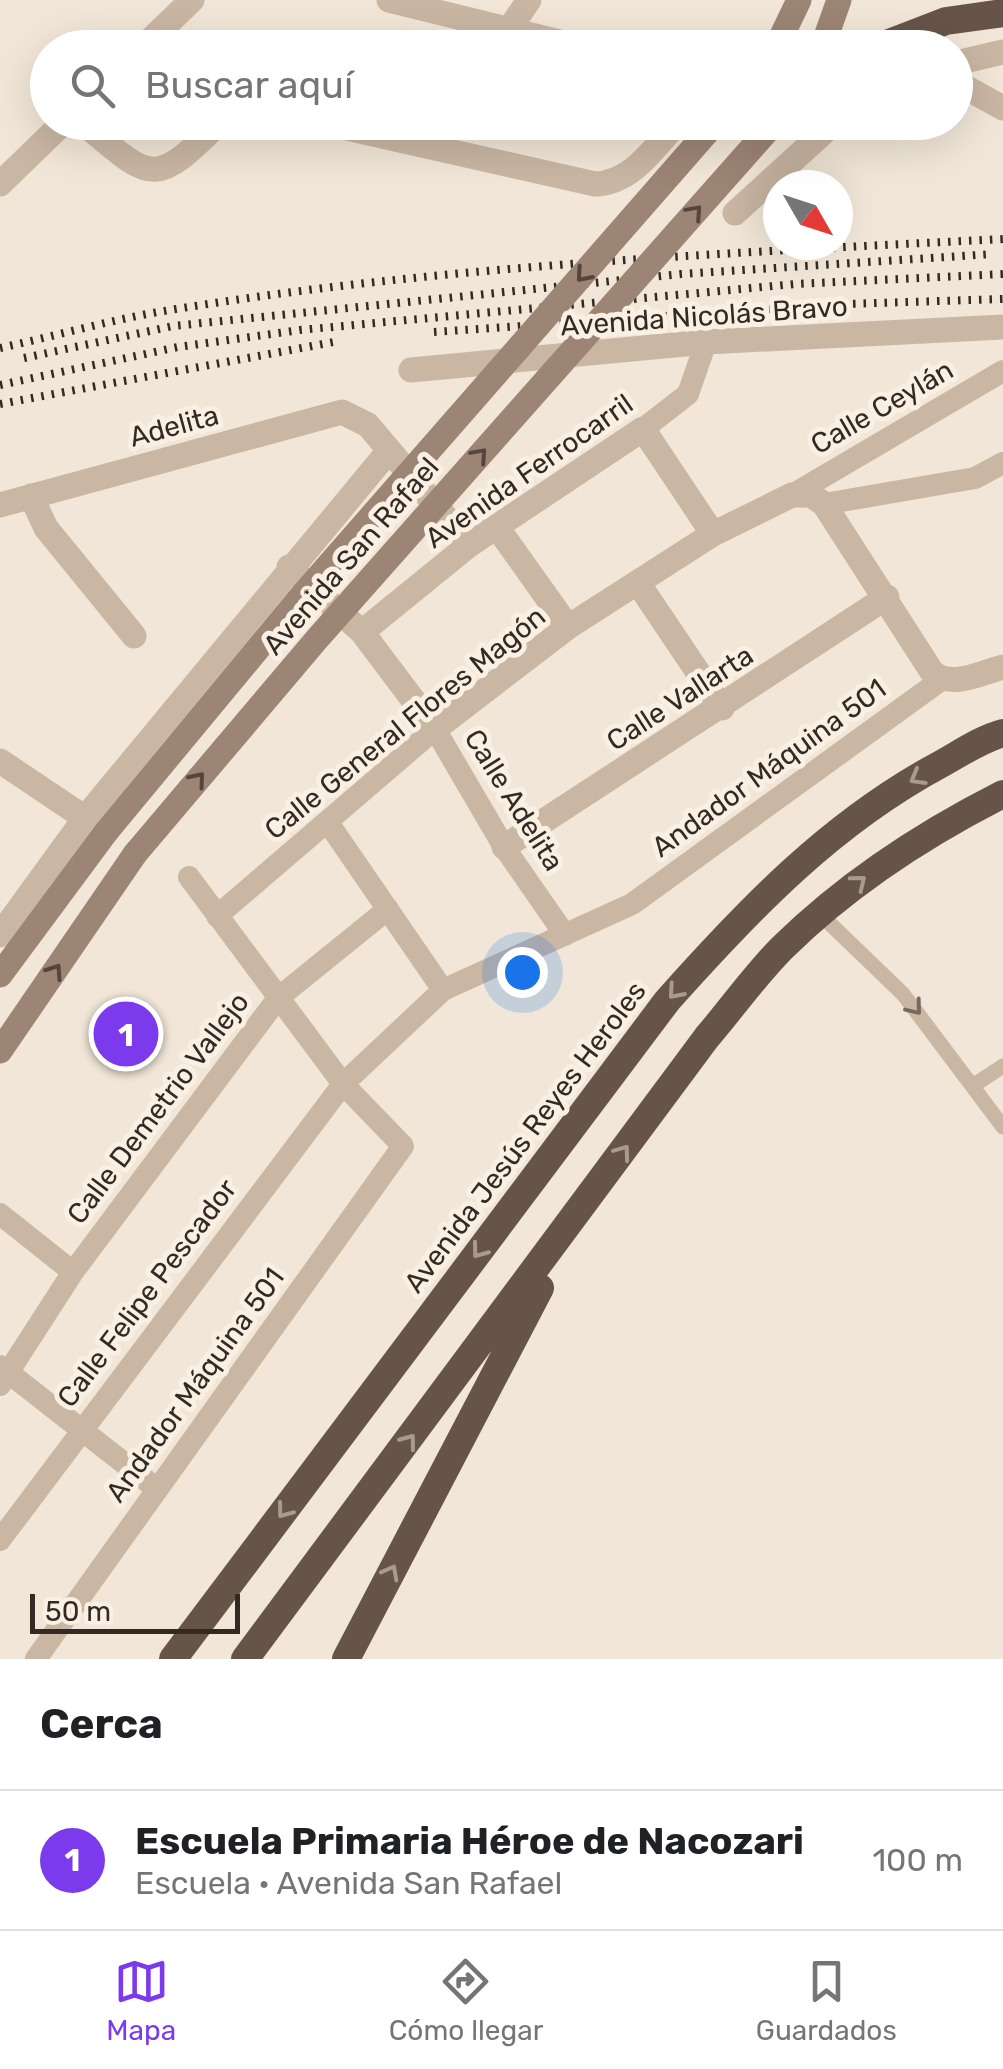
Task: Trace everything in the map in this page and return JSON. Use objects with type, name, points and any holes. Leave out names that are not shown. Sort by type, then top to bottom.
[{"type":"highway","points":[[923,30],[946,21],[1003,13]]},
{"type":"highway","name":"Avenida Jesús Reyes Heroles","points":[[173,1659],[667,1001],[738,921],[829,836],[913,779],[1003,733]]},
{"type":"highway","points":[[245,1659],[707,1037],[781,949],[862,879],[939,826],[1003,794]]},
{"type":"highway","points":[[346,1659],[584,1204]]},
{"type":"main road","points":[[786,30],[800,0]]},
{"type":"main road","points":[[828,30],[839,0]]},
{"type":"main road","name":"Avenida San Rafael","points":[[0,975],[96,825],[299,600],[700,140]]},
{"type":"main road","name":"Avenida San Rafael","points":[[0,1051],[135,854],[316,638],[758,140]]},
{"type":"street","points":[[161,30],[192,0]]},
{"type":"street","points":[[389,0],[517,30]]},
{"type":"street","points":[[510,28],[529,0]]},
{"type":"street","points":[[973,58],[1003,52]]},
{"type":"street","points":[[973,91],[1003,108]]},
{"type":"street","points":[[0,184],[45,140]]},
{"type":"street","points":[[103,140],[126,159],[149,171],[176,166],[202,140]]},
{"type":"street","points":[[400,140],[595,184],[612,184],[628,175],[661,140]]},
{"type":"street","points":[[735,213],[814,140]]},
{"type":"street","name":"Avenida Nicolás Bravo","points":[[410,370],[706,342],[1003,327]]},
{"type":"street","name":"Avenida Ferrocarril","points":[[362,632],[469,545],[643,429],[688,394],[706,342]]},
{"type":"street","name":"Calle Ceylán","points":[[792,495],[1003,371]]},
{"type":"street","name":"Adelita","points":[[0,505],[342,412],[363,421],[387,453]]},
{"type":"street","points":[[643,429],[714,534]]},
{"type":"street","points":[[387,453],[469,545]]},
{"type":"street","name":"Avenida San Rafael","points":[[0,935],[96,825],[289,567],[387,453]]},
{"type":"street","points":[[824,504],[975,478],[1003,462]]},
{"type":"street","points":[[792,495],[811,494],[824,504],[942,680],[1003,667]]},
{"type":"street","name":"Calle General Flores Magón","points":[[217,916],[436,728],[568,627],[714,534],[792,495]]},
{"type":"street","points":[[31,496],[46,528],[134,636]]},
{"type":"street","points":[[496,526],[568,627]]},
{"type":"street","name":"Calle Adelita","points":[[289,567],[362,632],[436,728],[504,846],[565,935]]},
{"type":"street","points":[[638,583],[722,708]]},
{"type":"street","name":"Calle Vallarta","points":[[504,846],[722,708],[887,597]]},
{"type":"street","name":"Andador Máquina 501","points":[[443,990],[632,904],[942,680]]},
{"type":"street","points":[[0,761],[96,825]]},
{"type":"street","points":[[328,824],[443,990]]},
{"type":"street","points":[[188,878],[343,1084]]},
{"type":"street","name":"Calle Demetrio Vallejo","points":[[3,1375],[73,1272],[278,998],[388,909]]},
{"type":"street","name":"Calle Felipe Pescador","points":[[0,1540],[343,1084],[443,990]]},
{"type":"street","name":"Andador Máquina 501","points":[[36,1659],[403,1146],[343,1084]]},
{"type":"street","points":[[2,1220],[73,1272]]},
{"type":"street","points":[[3,1375],[82,1429],[157,1489]]},
{"type":"lane","points":[[821,915],[904,994],[1003,1126]]},
{"type":"lane","points":[[974,1085],[1003,1066]]},
{"type":"railway","points":[[0,348],[149,314],[377,282],[585,263],[1003,239]]},
{"type":"railway","points":[[24,358],[173,326],[681,274],[993,254]]},
{"type":"railway","points":[[0,385],[178,347],[300,330],[795,284],[1003,274]]},
{"type":"railway","points":[[434,332],[845,304],[1003,299]]},
{"type":"railway","points":[[0,404],[339,341]]},
{"type":"place","name":"Escuela Primaria Héroe de Nacozari","points":[[126,1034]]}]
